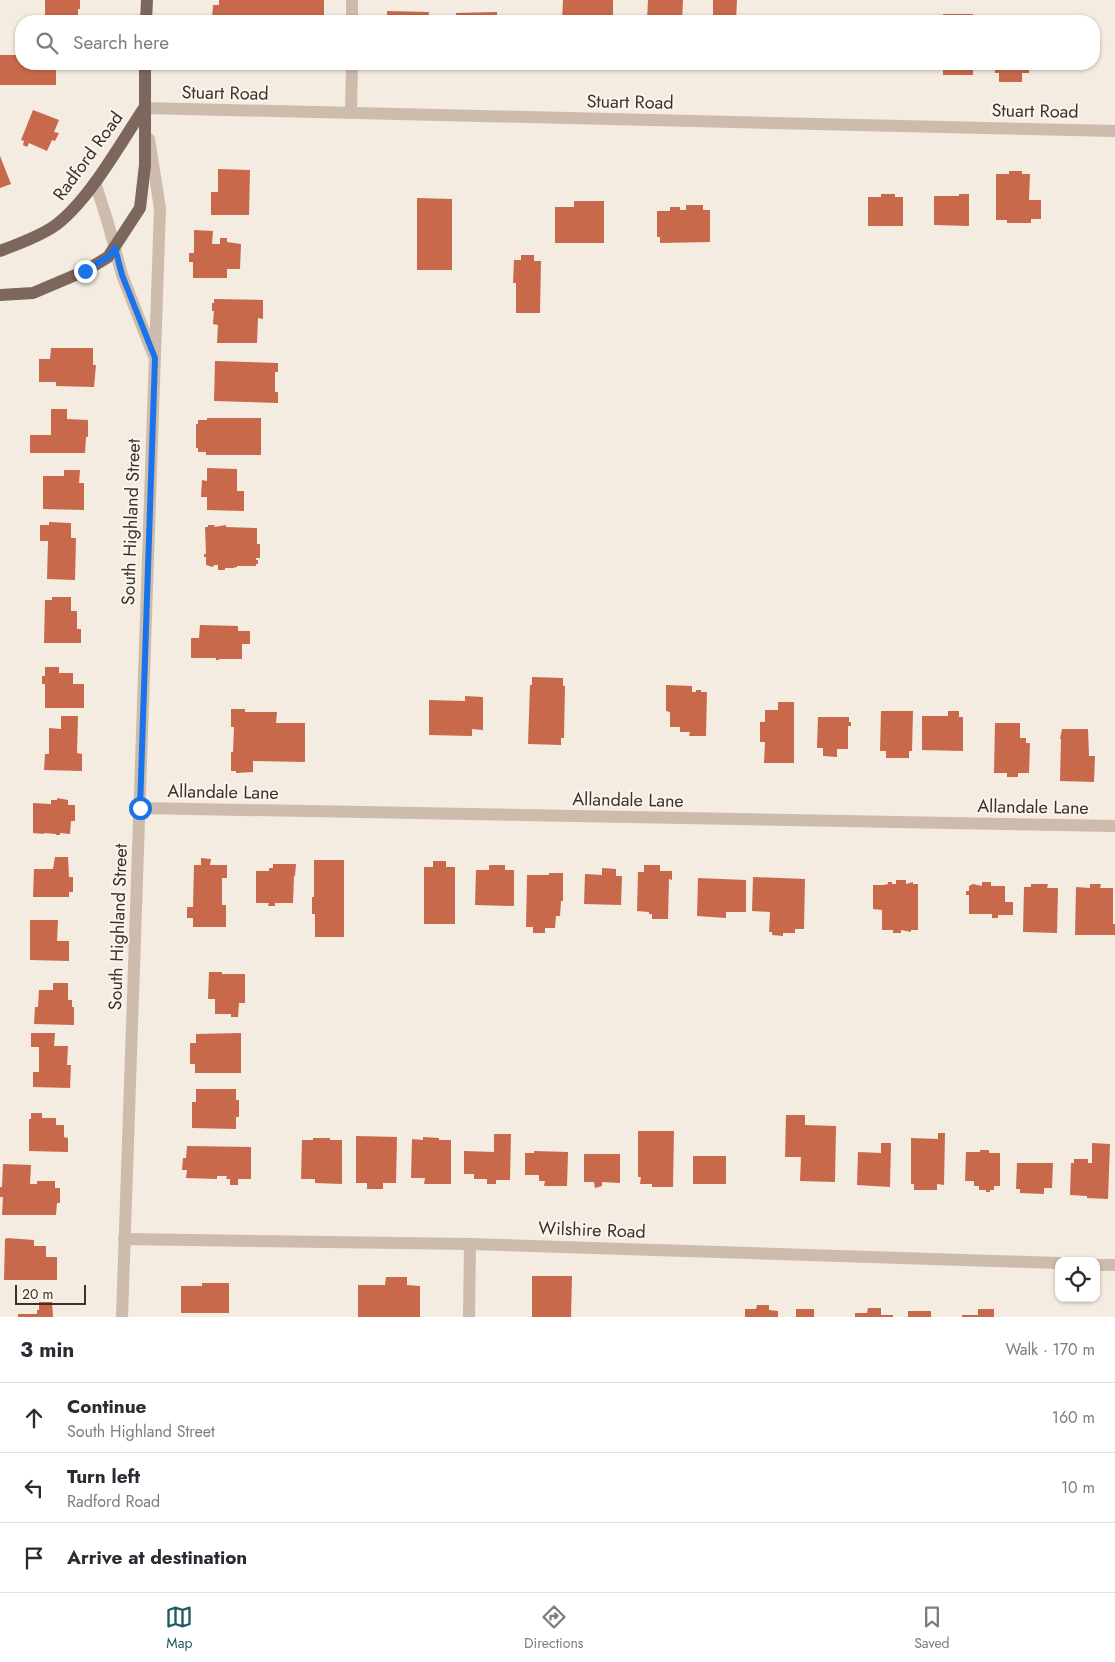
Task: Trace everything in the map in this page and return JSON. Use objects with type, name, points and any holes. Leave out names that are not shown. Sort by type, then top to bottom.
[{"type":"main road","points":[[146,15],[147,0]]},
{"type":"main road","name":"South Highland Street","points":[[144,108],[145,70]]},
{"type":"main road","name":"Radford Road","points":[[0,251],[24,242],[54,226],[79,203],[144,108]]},
{"type":"main road","name":"Radford Road","points":[[0,295],[33,293],[85,271],[108,257],[115,248],[140,208],[145,165],[144,108]]},
{"type":"street","points":[[352,0],[352,15]]},
{"type":"street","points":[[351,113],[352,70]]},
{"type":"street","name":"Stuart Road","points":[[144,108],[1115,131]]},
{"type":"street","name":"South Highland Street","points":[[122,1317],[160,208],[144,108]]},
{"type":"street","name":"South Highland Street","points":[[94,182],[122,275],[155,358]]},
{"type":"street","name":"Allandale Lane","points":[[140,808],[1115,826]]},
{"type":"street","name":"Wilshire Road","points":[[124,1239],[470,1244],[1055,1263]]},
{"type":"street","points":[[469,1317],[470,1244]]},
{"type":"street","points":[[1100,1265],[1115,1265]]},
{"type":"building","points":[[45,0],[80,0],[78,15],[45,15]]},
{"type":"building","points":[[219,0],[324,0],[324,15],[212,15],[213,5],[219,5]]},
{"type":"building","points":[[563,0],[613,0],[613,15],[562,15]]},
{"type":"building","points":[[648,0],[683,0],[682,15],[647,15]]},
{"type":"building","points":[[713,0],[737,0],[736,15],[713,15]]},
{"type":"building","points":[[387,11],[429,12],[429,15],[387,15]]},
{"type":"building","points":[[497,12],[497,15],[456,15],[456,13]]},
{"type":"building","points":[[943,14],[973,14],[973,15]]},
{"type":"building","points":[[0,55],[15,55],[15,70],[56,70],[56,85],[0,85]]},
{"type":"building","points":[[943,70],[973,70],[973,75],[943,75]]},
{"type":"building","points":[[995,70],[1029,70],[1029,73],[1022,73],[1022,82],[999,82],[999,73],[995,73]]},
{"type":"building","points":[[33,110],[59,120],[54,132],[59,133],[55,141],[52,140],[47,151],[29,143],[27,147],[23,145],[24,141],[21,140]]},
{"type":"building","points":[[0,156],[11,184],[0,188]]},
{"type":"building","points":[[218,169],[250,170],[249,215],[211,215],[211,192],[218,192]]},
{"type":"building","points":[[1009,171],[1022,171],[1022,174],[1030,174],[1029,200],[1041,200],[1041,219],[1031,219],[1031,223],[1007,223],[1007,220],[996,220],[996,174],[1009,174]]},
{"type":"building","points":[[881,194],[895,194],[895,197],[903,197],[903,226],[868,226],[868,197],[881,197]]},
{"type":"building","points":[[959,194],[969,194],[969,226],[934,225],[934,196],[959,196]]},
{"type":"building","points":[[417,198],[452,199],[452,270],[417,270]]},
{"type":"building","points":[[574,201],[604,201],[604,243],[555,243],[555,207],[574,207]]},
{"type":"building","points":[[686,205],[703,205],[703,210],[710,210],[710,242],[660,243],[660,237],[657,237],[657,211],[670,211],[670,207],[680,207],[680,210],[686,210]]},
{"type":"building","points":[[194,230],[213,231],[212,244],[220,244],[220,238],[227,238],[227,242],[241,244],[240,269],[227,269],[227,278],[193,278],[193,262],[189,262],[189,253],[194,253]]},
{"type":"building","points":[[521,255],[534,255],[534,261],[541,261],[540,313],[516,313],[516,283],[513,283],[514,260],[521,260]]},
{"type":"building","points":[[214,299],[263,300],[263,319],[258,318],[257,343],[217,343],[218,325],[213,324],[214,311],[212,311]]},
{"type":"building","points":[[51,348],[93,348],[93,365],[96,365],[94,387],[56,386],[56,382],[39,382],[39,359],[50,359]]},
{"type":"building","points":[[215,361],[278,363],[278,372],[275,372],[275,392],[278,392],[278,403],[214,401]]},
{"type":"building","points":[[51,409],[67,409],[67,419],[88,420],[88,437],[86,437],[85,453],[30,453],[30,435],[51,435]]},
{"type":"building","points":[[207,418],[261,418],[261,455],[206,455],[206,452],[198,452],[198,448],[196,448],[196,424],[198,424],[198,420],[207,420]]},
{"type":"building","points":[[207,468],[237,469],[237,491],[244,491],[244,511],[207,510],[207,497],[201,497],[202,480],[207,481]]},
{"type":"building","points":[[64,470],[80,470],[79,483],[84,483],[84,510],[43,509],[43,476],[64,476]]},
{"type":"building","points":[[49,522],[71,523],[71,538],[76,538],[75,580],[47,579],[48,541],[40,541],[40,525],[49,525]]},
{"type":"building","points":[[208,525],[215,525],[214,527],[226,525],[226,527],[257,528],[257,544],[260,544],[260,558],[256,558],[258,564],[256,566],[225,568],[225,570],[218,570],[218,565],[213,567],[206,565],[206,557],[204,557],[204,554],[206,554],[205,527],[208,527]]},
{"type":"building","points":[[52,597],[71,597],[71,611],[77,611],[77,629],[81,629],[81,643],[44,643],[45,600],[52,600]]},
{"type":"building","points":[[200,625],[238,626],[238,631],[250,631],[250,644],[242,644],[242,659],[216,660],[216,658],[191,658],[191,638],[199,638]]},
{"type":"building","points":[[45,667],[59,667],[59,673],[73,673],[73,684],[84,684],[84,708],[45,708],[45,684],[42,684],[42,676],[45,676]]},
{"type":"building","points":[[532,677],[563,678],[563,686],[565,686],[564,738],[561,738],[561,745],[528,744],[530,685],[532,685]]},
{"type":"building","points":[[666,685],[692,686],[692,692],[701,690],[701,692],[707,692],[706,736],[689,736],[690,732],[680,732],[680,727],[670,727],[670,712],[666,711]]},
{"type":"building","points":[[465,696],[483,697],[483,730],[472,729],[472,736],[429,735],[429,700],[465,701]]},
{"type":"building","points":[[778,702],[794,702],[794,763],[764,763],[765,742],[760,742],[760,722],[765,722],[765,710],[778,710]]},
{"type":"building","points":[[231,709],[245,709],[245,712],[277,712],[276,723],[305,723],[305,762],[253,761],[253,772],[236,773],[236,771],[231,771],[234,727],[231,727]]},
{"type":"building","points":[[881,711],[913,711],[912,751],[909,751],[909,758],[886,758],[886,751],[880,751]]},
{"type":"building","points":[[948,711],[959,711],[959,717],[963,717],[963,751],[922,750],[922,716],[948,716]]},
{"type":"building","points":[[61,716],[78,716],[77,753],[82,754],[82,771],[44,770],[45,754],[49,754],[49,728],[61,729]]},
{"type":"building","points":[[818,717],[849,717],[851,726],[848,726],[848,749],[837,749],[837,757],[823,756],[823,748],[817,748]]},
{"type":"building","points":[[995,723],[1020,723],[1020,738],[1026,738],[1026,743],[1030,743],[1029,773],[1018,773],[1018,777],[1007,777],[1007,773],[994,773]]},
{"type":"building","points":[[1062,729],[1088,729],[1089,756],[1095,756],[1094,782],[1060,781],[1060,739]]},
{"type":"building","points":[[57,798],[68,800],[68,805],[75,805],[75,821],[71,821],[70,834],[33,833],[33,803],[51,804],[51,800],[57,800]]},
{"type":"building","points":[[55,857],[68,857],[69,877],[73,877],[73,892],[69,892],[69,897],[33,897],[34,869],[53,869]]},
{"type":"building","points":[[201,858],[211,859],[210,865],[227,865],[227,878],[222,878],[222,905],[226,905],[226,927],[193,927],[193,918],[187,918],[187,907],[193,907],[194,865],[201,865]]},
{"type":"building","points":[[314,860],[344,860],[344,937],[315,937],[315,914],[312,914]]},
{"type":"building","points":[[433,861],[446,861],[446,867],[455,867],[455,924],[424,924],[424,867],[433,867]]},
{"type":"building","points":[[273,864],[296,864],[293,903],[275,903],[275,906],[268,906],[269,903],[256,903],[256,871],[269,871],[269,868],[273,868]]},
{"type":"building","points":[[489,865],[505,865],[505,870],[514,870],[514,906],[475,905],[476,870],[489,870]]},
{"type":"building","points":[[644,865],[660,865],[660,871],[672,871],[672,880],[669,879],[668,919],[652,919],[652,914],[649,914],[649,912],[637,911],[638,872],[644,872]]},
{"type":"building","points":[[602,868],[616,869],[616,876],[622,876],[621,905],[584,904],[585,874],[602,875]]},
{"type":"building","points":[[549,873],[563,873],[563,901],[561,901],[560,916],[556,916],[555,928],[545,928],[545,933],[533,933],[533,927],[526,927],[527,875],[549,875]]},
{"type":"building","points":[[753,877],[805,879],[804,929],[795,929],[795,933],[783,933],[783,936],[772,935],[772,932],[769,932],[770,912],[752,911]]},
{"type":"building","points":[[698,878],[746,880],[746,912],[726,912],[726,918],[697,916]]},
{"type":"building","points":[[896,880],[906,880],[906,884],[913,882],[913,884],[918,884],[918,930],[911,930],[911,932],[901,930],[901,933],[893,933],[893,930],[882,930],[882,910],[873,909],[873,885],[884,885],[888,884],[888,882],[896,884]]},
{"type":"building","points":[[982,882],[991,882],[991,886],[1005,886],[1005,902],[1013,902],[1013,915],[998,915],[998,918],[992,918],[992,914],[969,914],[969,895],[966,895],[966,891],[969,891],[969,886],[973,884],[982,886]]},
{"type":"building","points":[[1031,884],[1048,884],[1047,888],[1058,888],[1057,933],[1023,932],[1024,887],[1031,887]]},
{"type":"building","points":[[1090,884],[1101,884],[1100,888],[1113,888],[1113,924],[1115,924],[1115,935],[1075,935],[1076,887],[1090,888]]},
{"type":"building","points":[[30,920],[58,920],[57,941],[69,941],[69,961],[30,960]]},
{"type":"building","points":[[209,972],[245,974],[245,1003],[239,1003],[238,1017],[231,1017],[231,1014],[215,1014],[215,999],[208,999]]},
{"type":"building","points":[[53,983],[68,983],[68,1000],[72,1000],[72,1007],[74,1007],[74,1025],[34,1024],[39,990],[53,990]]},
{"type":"building","points":[[31,1033],[55,1033],[54,1046],[68,1046],[67,1065],[71,1065],[70,1088],[33,1087],[33,1072],[39,1072],[39,1047],[31,1047]]},
{"type":"building","points":[[241,1033],[241,1073],[195,1073],[195,1064],[190,1064],[190,1043],[196,1043],[196,1034]]},
{"type":"building","points":[[196,1089],[236,1089],[236,1100],[239,1100],[239,1117],[236,1117],[236,1129],[192,1128],[192,1102],[196,1102]]},
{"type":"building","points":[[31,1113],[42,1113],[42,1118],[56,1118],[56,1125],[64,1125],[64,1137],[68,1138],[68,1152],[29,1151],[29,1119],[31,1119]]},
{"type":"building","points":[[786,1115],[805,1115],[805,1125],[836,1126],[835,1182],[800,1181],[801,1157],[785,1157]]},
{"type":"building","points":[[638,1131],[674,1131],[673,1187],[652,1187],[652,1184],[640,1184],[641,1177],[638,1177]]},
{"type":"building","points":[[938,1133],[945,1133],[944,1185],[937,1184],[937,1190],[914,1190],[914,1184],[911,1184],[911,1138],[938,1139]]},
{"type":"building","points":[[494,1134],[511,1134],[510,1180],[496,1180],[496,1184],[487,1184],[487,1179],[474,1179],[474,1174],[464,1174],[464,1151],[494,1152]]},
{"type":"building","points":[[356,1136],[397,1137],[396,1183],[383,1183],[383,1189],[367,1189],[367,1183],[356,1183]]},
{"type":"building","points":[[423,1137],[451,1140],[451,1184],[424,1184],[425,1178],[411,1178],[412,1139],[423,1140]]},
{"type":"building","points":[[313,1138],[342,1140],[342,1184],[315,1183],[315,1179],[301,1179],[302,1140],[313,1140]]},
{"type":"building","points":[[881,1143],[891,1143],[890,1187],[857,1185],[858,1152],[881,1153]]},
{"type":"building","points":[[1092,1143],[1110,1144],[1108,1199],[1070,1195],[1071,1163],[1074,1163],[1074,1159],[1088,1159],[1088,1163],[1092,1163]]},
{"type":"building","points":[[187,1146],[251,1147],[251,1179],[238,1179],[238,1185],[230,1185],[230,1179],[226,1179],[227,1176],[217,1176],[217,1179],[186,1178],[187,1170],[182,1170]]},
{"type":"building","points":[[980,1150],[989,1150],[989,1153],[1000,1153],[1000,1186],[994,1186],[994,1190],[990,1190],[990,1192],[979,1190],[979,1186],[974,1186],[974,1181],[965,1181],[966,1152],[980,1152]]},
{"type":"building","points":[[534,1151],[568,1152],[567,1186],[544,1186],[545,1181],[539,1181],[539,1175],[525,1175],[525,1153],[534,1153]]},
{"type":"building","points":[[584,1154],[620,1154],[620,1183],[602,1182],[602,1186],[595,1188],[594,1182],[584,1182]]},
{"type":"building","points":[[693,1156],[726,1156],[726,1184],[693,1184]]},
{"type":"building","points":[[1017,1163],[1053,1163],[1052,1188],[1044,1188],[1044,1194],[1020,1193],[1020,1189],[1016,1189]]},
{"type":"building","points":[[3,1164],[31,1165],[30,1184],[37,1184],[37,1181],[55,1181],[55,1188],[60,1188],[60,1203],[57,1203],[56,1215],[2,1215],[3,1197],[0,1197],[0,1187],[2,1187]]},
{"type":"building","points":[[5,1239],[34,1240],[34,1246],[46,1246],[46,1257],[57,1257],[57,1280],[4,1280]]},
{"type":"building","points":[[532,1276],[572,1276],[571,1317],[532,1317]]},
{"type":"building","points":[[386,1277],[407,1277],[407,1285],[420,1286],[420,1317],[358,1317],[358,1285],[385,1285]]},
{"type":"building","points":[[202,1283],[229,1283],[229,1313],[181,1313],[181,1286],[202,1286]]},
{"type":"building","points":[[39,1302],[52,1302],[53,1317],[18,1317],[18,1314],[37,1314]]},
{"type":"building","points":[[757,1305],[769,1305],[769,1310],[778,1311],[778,1317],[745,1317],[745,1309],[756,1309]]},
{"type":"building","points":[[868,1308],[881,1308],[881,1315],[893,1315],[893,1317],[855,1317],[855,1313],[867,1313]]},
{"type":"building","points":[[796,1309],[814,1309],[814,1317],[796,1317]]},
{"type":"building","points":[[978,1309],[994,1309],[994,1317],[962,1317],[962,1315],[978,1315]]},
{"type":"building","points":[[908,1311],[931,1311],[931,1317],[908,1317]]},
{"type":"route","points":[[85,271],[108,257],[115,248],[122,275],[155,358],[140,808]]}]
